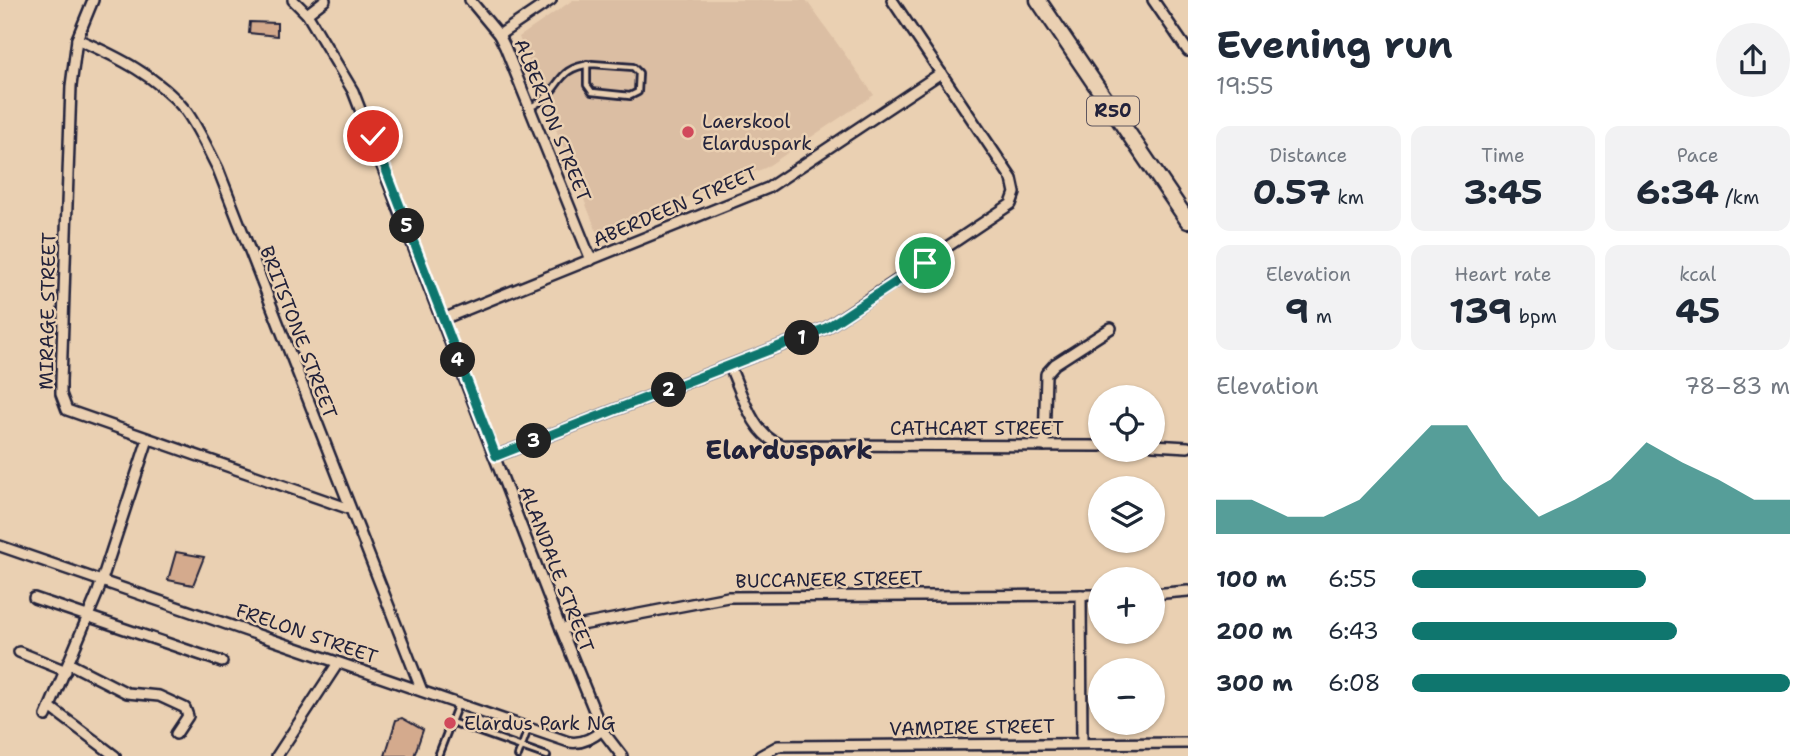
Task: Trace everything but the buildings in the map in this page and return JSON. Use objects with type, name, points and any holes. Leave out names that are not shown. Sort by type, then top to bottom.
[{"type":"main road","name":"R50","points":[[1038,0],[1188,221]]},
{"type":"street","name":"MIRAGE STREET","points":[[93,0],[77,39],[71,86],[61,394],[67,410],[350,509]]},
{"type":"street","name":"ALANDALE STREET","points":[[293,0],[307,14],[353,91],[561,629],[602,730],[622,756]]},
{"type":"street","points":[[307,14],[325,0]]},
{"type":"street","name":"ALBERTON STREET","points":[[470,0],[499,35],[531,107],[591,260]]},
{"type":"street","points":[[499,35],[551,0]]},
{"type":"street","points":[[496,456],[826,328],[1006,209],[1014,197],[1012,179],[892,0]]},
{"type":"street","points":[[1153,0],[1188,51]]},
{"type":"street","name":"BRITSTONE STREET","points":[[77,39],[112,55],[156,83],[172,96],[196,126],[218,169],[422,691]]},
{"type":"street","name":"ABERDEEN STREET","points":[[443,319],[768,188],[941,73]]},
{"type":"street","points":[[1044,446],[1046,374],[1055,364],[1111,328]]},
{"type":"street","name":"CATHCART STREET","points":[[730,367],[758,428],[766,439],[781,445],[1088,446]]},
{"type":"street","points":[[115,756],[48,711],[102,581],[148,439]]},
{"type":"street","points":[[1165,446],[1188,447]]},
{"type":"street","name":"FRELON STREET","points":[[0,546],[575,743],[593,738],[602,730]]},
{"type":"street","points":[[1165,593],[1188,592]]},
{"type":"street","points":[[1082,595],[1082,743]]},
{"type":"street","name":"BUCCANEER STREET","points":[[561,629],[728,597],[1088,595]]},
{"type":"street","points":[[34,598],[222,662]]},
{"type":"street","points":[[19,652],[68,668],[127,693],[159,696],[185,708],[188,716],[176,734]]},
{"type":"street","points":[[277,756],[338,663]]},
{"type":"street","name":"VAMPIRE STREET","points":[[760,756],[778,746],[1188,743]]},
{"type":"lane","points":[[531,107],[550,96],[564,73],[587,64],[637,69],[638,92],[630,96],[592,92],[587,85],[587,64]]},
{"type":"lane","points":[[438,756],[458,703]]},
{"type":"lane","points":[[451,722],[545,756]]},
{"type":"lane","points":[[518,756],[529,728]]},
{"type":"shaded area","name":"Laerskool Elarduspark","points":[[573,0],[806,0],[874,95],[765,168],[597,232],[519,37]]},
{"type":"place","name":"Laerskool Elarduspark","points":[[688,132]]},
{"type":"place","name":"Elardus Park NG","points":[[450,723]]},
{"type":"district","name":"Elarduspark","points":[[789,450]]},
{"type":"route","points":[[373,136],[496,456],[826,328],[925,263]]}]
